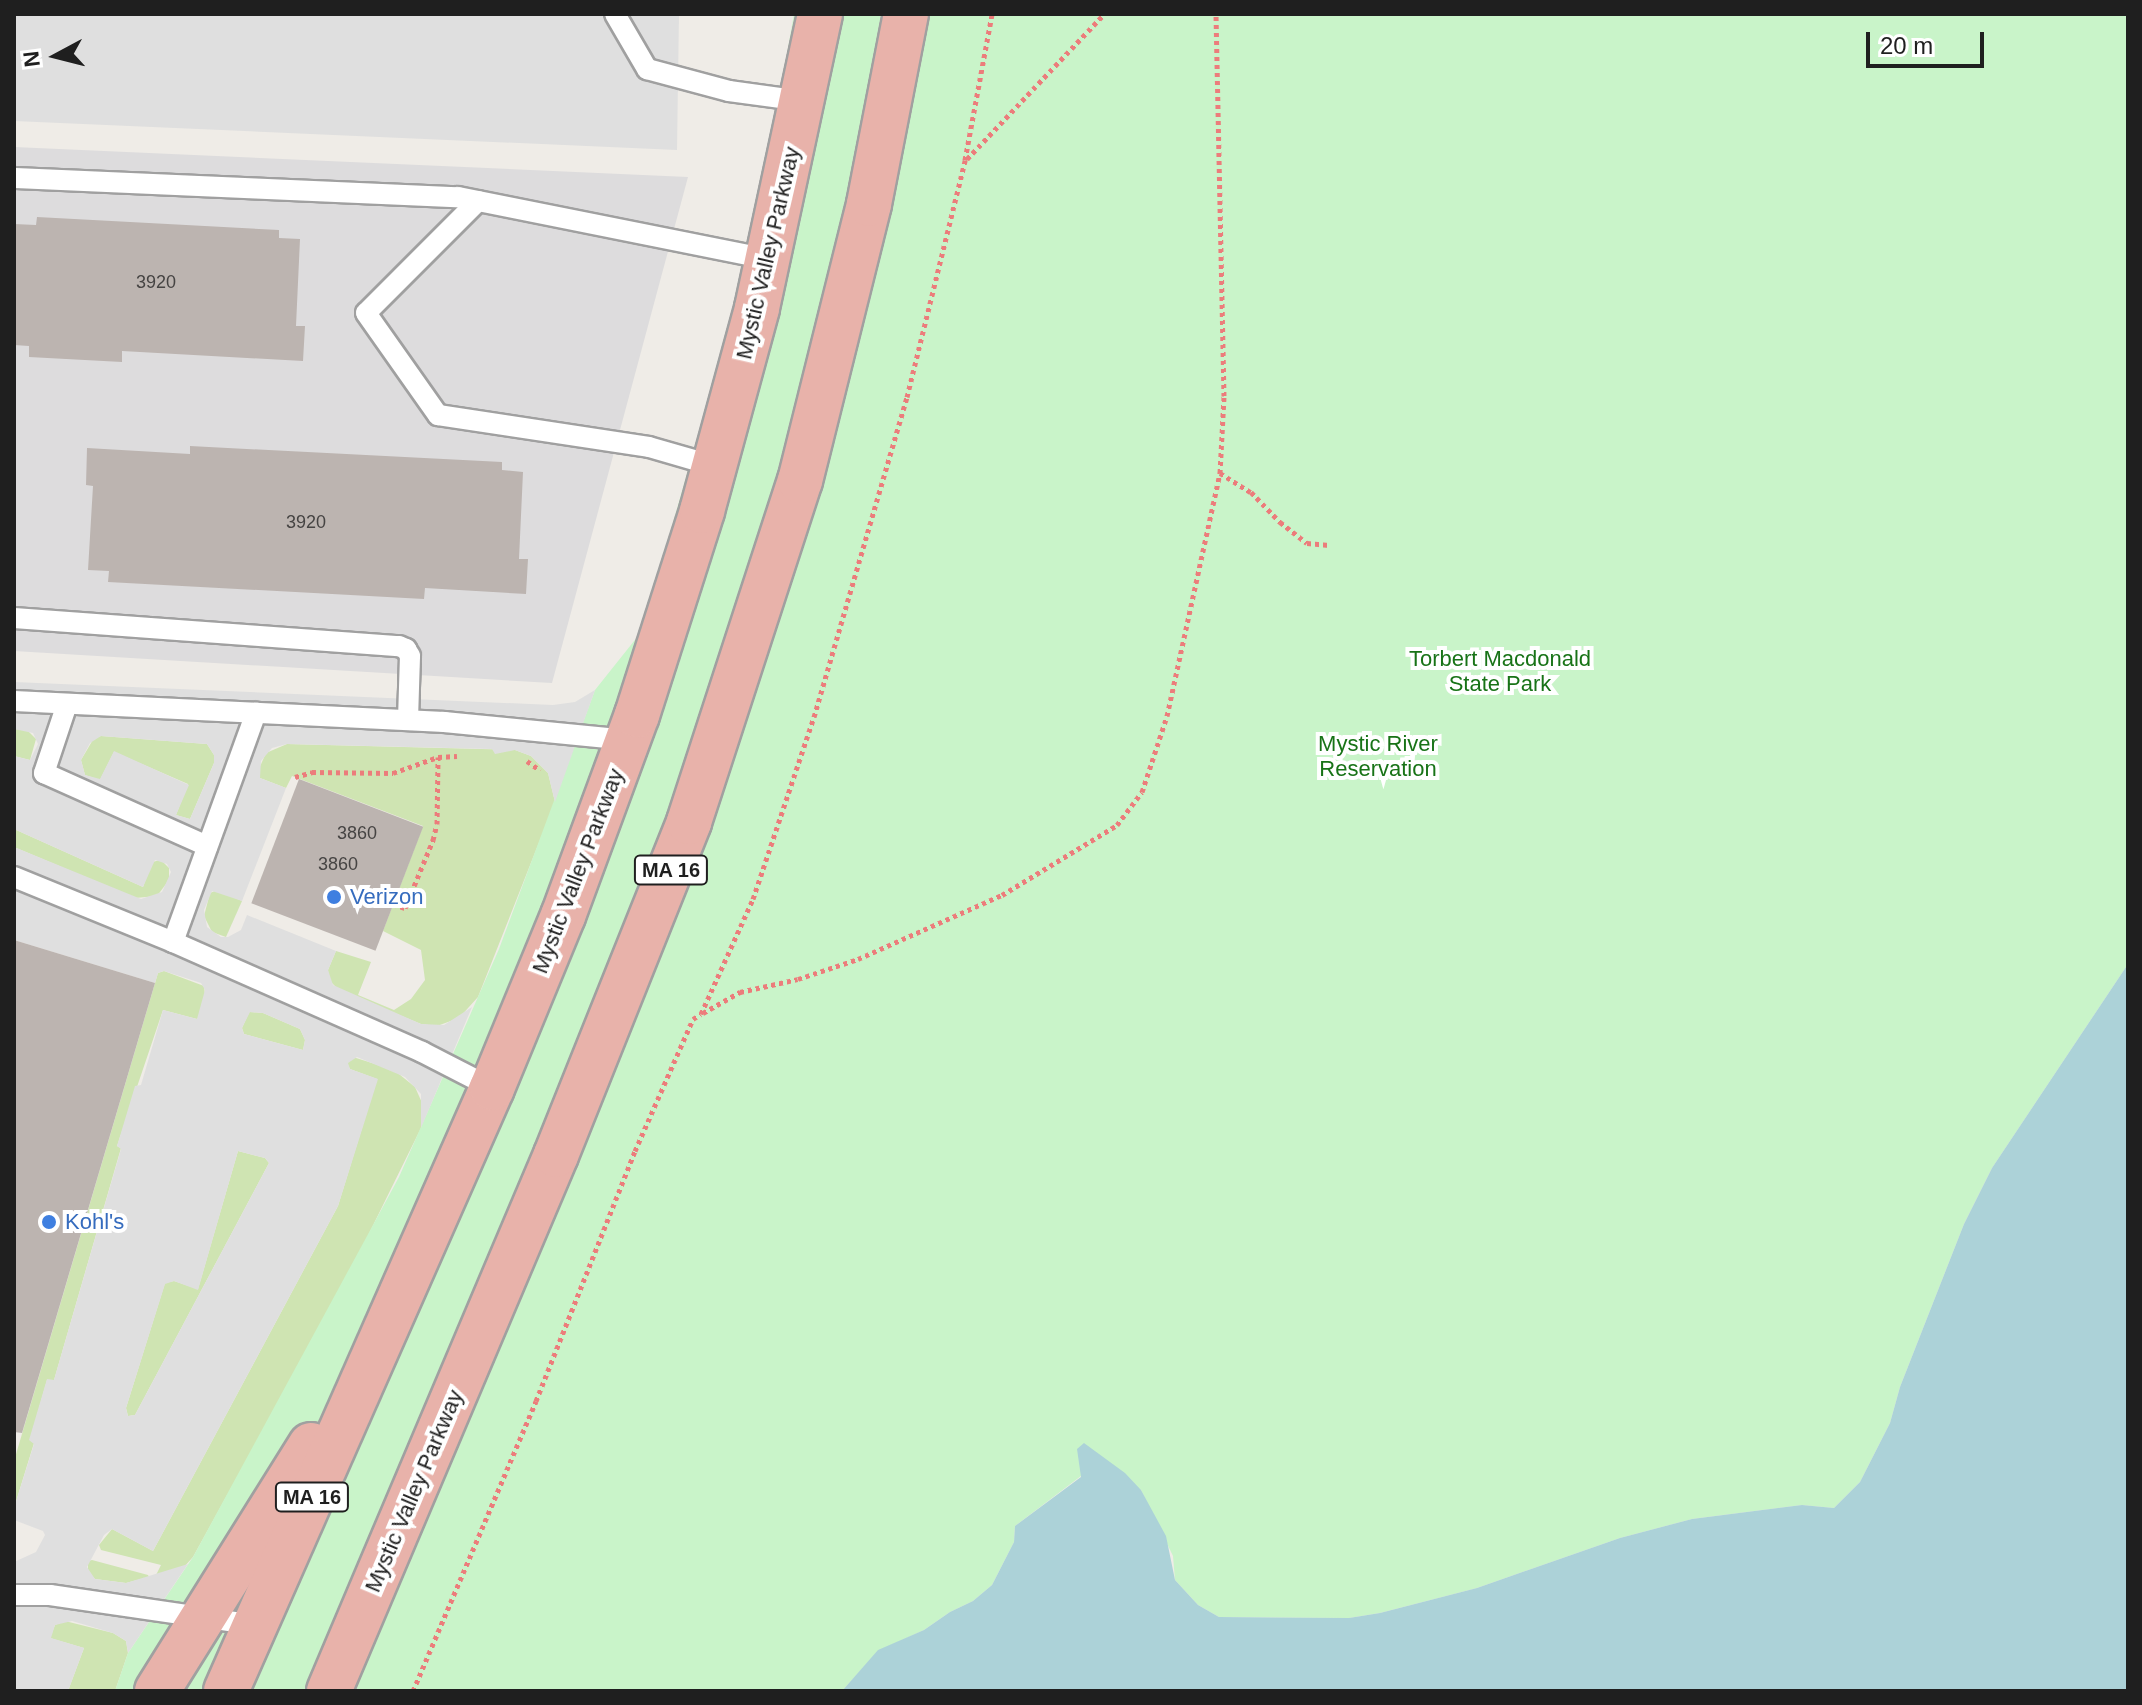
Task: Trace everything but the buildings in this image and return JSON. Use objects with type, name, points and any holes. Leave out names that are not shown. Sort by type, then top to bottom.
[{"type":"highway","name":"Mystic Valley Parkway","points":[[226,1691],[492,1088],[563,916],[628,740],[715,466],[769,259],[820,14]]},
{"type":"highway","name":"Mystic Valley Parkway","points":[[329,1691],[611,1022],[698,796],[803,467],[869,204],[906,14]]},
{"type":"highway","points":[[157,1691],[399,1304]]},
{"type":"lane","points":[[615,14],[647,69],[729,91],[803,101]]},
{"type":"lane","points":[[14,178],[458,197],[769,259]]},
{"type":"lane","points":[[478,201],[366,313],[438,415],[649,447],[715,466]]},
{"type":"lane","points":[[14,618],[399,646],[406,649],[410,656],[408,720]]},
{"type":"lane","points":[[14,701],[408,720],[628,740]]},
{"type":"lane","points":[[67,704],[44,773],[207,846]]},
{"type":"lane","points":[[173,942],[256,713]]},
{"type":"lane","points":[[14,877],[173,942],[422,1052],[492,1088]]},
{"type":"lane","points":[[14,1595],[50,1595],[255,1625]]},
{"type":"path","points":[[701,1014],[753,899],[814,717],[907,397],[965,160],[992,14]]},
{"type":"path","points":[[965,160],[1104,14]]},
{"type":"path","points":[[413,1691],[548,1373],[635,1151],[693,1019],[740,992],[798,979],[858,959],[1002,895],[1117,825],[1142,792],[1167,716],[1220,473],[1224,396],[1216,14]]},
{"type":"path","points":[[1220,473],[1251,492],[1280,522],[1307,543],[1329,545]]},
{"type":"path","points":[[295,777],[312,772],[393,773],[438,757],[437,824],[433,840],[405,908],[393,904]]},
{"type":"shaded area","points":[[14,14],[679,14],[677,150],[14,121]]},
{"type":"shaded area","points":[[14,147],[688,177],[552,683],[14,651]]},
{"type":"shaded area","points":[[14,682],[553,705],[575,702],[595,690],[555,802],[548,773],[531,756],[515,750],[495,754],[492,749],[287,744],[272,748],[261,761],[260,778],[286,788],[242,901],[212,891],[204,910],[207,927],[221,937],[228,937],[241,930],[247,915],[336,951],[328,970],[333,985],[421,1024],[444,1025],[472,1007],[421,1128],[421,1094],[405,1077],[357,1057],[348,1063],[350,1069],[378,1079],[338,1206],[153,1551],[112,1529],[104,1535],[87,1567],[95,1579],[126,1583],[188,1564],[128,1653],[126,1641],[113,1633],[72,1621],[55,1625],[51,1638],[84,1648],[68,1691],[14,1691],[14,1562],[36,1552],[45,1535],[43,1531],[14,1520],[14,1508],[34,1444],[29,1440],[47,1379],[54,1380],[121,1149],[117,1146],[135,1086],[141,1085],[163,1010],[197,1019],[205,990],[201,983],[164,971],[158,973],[155,983],[14,940],[14,847],[141,899],[162,892],[171,872],[167,864],[155,860],[143,887],[14,829],[14,756],[30,760],[38,744],[33,733],[14,729]],"holes":[[[101,736],[207,744],[214,755],[214,763],[190,819],[176,815],[189,785],[114,751],[100,779],[85,775],[81,760],[90,743]],[[250,1012],[263,1013],[300,1029],[305,1040],[303,1050],[244,1034],[242,1028]],[[238,1151],[265,1158],[269,1163],[135,1415],[128,1416],[126,1408],[165,1284],[174,1281],[198,1290]]]},
{"type":"green space","name":"Mystic River Reservation","points":[[794,14],[2128,14],[2128,964],[1992,1168],[1964,1224],[1900,1387],[1890,1423],[1860,1482],[1834,1508],[1802,1505],[1692,1519],[1620,1538],[1477,1588],[1380,1613],[1349,1618],[1219,1617],[1198,1605],[1175,1580],[1173,1556],[1141,1490],[1081,1476],[1015,1526],[1014,1542],[992,1585],[973,1601],[924,1630],[878,1651],[842,1691],[115,1691],[128,1653],[193,1557],[399,1177],[499,949],[595,690],[642,631],[736,302],[764,183]]},
{"type":"green space","points":[[14,729],[27,730],[36,739],[30,760],[14,756]]},
{"type":"green space","points":[[94,738],[207,744],[214,755],[214,763],[190,819],[176,815],[188,784],[114,752],[100,780],[85,775],[81,760]]},
{"type":"green space","points":[[287,744],[515,750],[531,756],[548,773],[555,802],[478,997],[459,1018],[437,1026],[421,1024],[339,990],[329,980],[328,970],[336,951],[371,962],[358,995],[394,1010],[411,999],[425,980],[421,950],[383,931],[423,826],[292,776],[286,788],[260,778],[258,771],[266,753]]},
{"type":"green space","points":[[14,829],[143,887],[152,862],[161,860],[169,868],[169,880],[157,896],[135,898],[14,847]]},
{"type":"green space","points":[[217,890],[242,901],[226,937],[212,932],[204,916],[210,893]]},
{"type":"green space","points":[[164,971],[204,986],[200,1016],[197,1019],[163,1010],[117,1146],[121,1148],[54,1380],[47,1380],[30,1440],[34,1443],[14,1508],[14,1461],[158,973]]},
{"type":"green space","points":[[249,1012],[263,1013],[300,1029],[305,1040],[303,1050],[244,1034],[242,1028]]},
{"type":"green space","points":[[353,1057],[394,1070],[415,1087],[423,1105],[421,1128],[350,1272],[193,1557],[183,1568],[156,1575],[161,1565],[101,1550],[99,1545],[112,1529],[153,1551],[338,1206],[377,1079],[350,1069],[347,1063]]},
{"type":"green space","points":[[238,1151],[265,1158],[269,1163],[135,1415],[128,1416],[126,1408],[165,1283],[174,1281],[198,1289]]},
{"type":"green space","points":[[88,1561],[149,1577],[126,1583],[95,1579],[88,1572]]},
{"type":"green space","points":[[65,1621],[113,1633],[126,1641],[128,1653],[115,1691],[68,1691],[84,1648],[50,1638],[55,1625]]},
{"type":"water","points":[[2128,964],[2128,1691],[842,1691],[878,1650],[924,1630],[973,1601],[992,1585],[1014,1542],[1015,1526],[1081,1477],[1077,1449],[1084,1443],[1125,1473],[1141,1490],[1166,1536],[1175,1580],[1198,1605],[1219,1617],[1349,1618],[1380,1613],[1477,1588],[1620,1538],[1692,1519],[1802,1505],[1834,1508],[1860,1482],[1890,1423],[1900,1387],[1964,1224],[1992,1168]]},
{"type":"place","name":"Verizon","points":[[334,897]]},
{"type":"place","name":"Kohl's","points":[[49,1222]]},
{"type":"park label","name":"Torbert Macdonald State Park","points":[[1500,670]]}]
